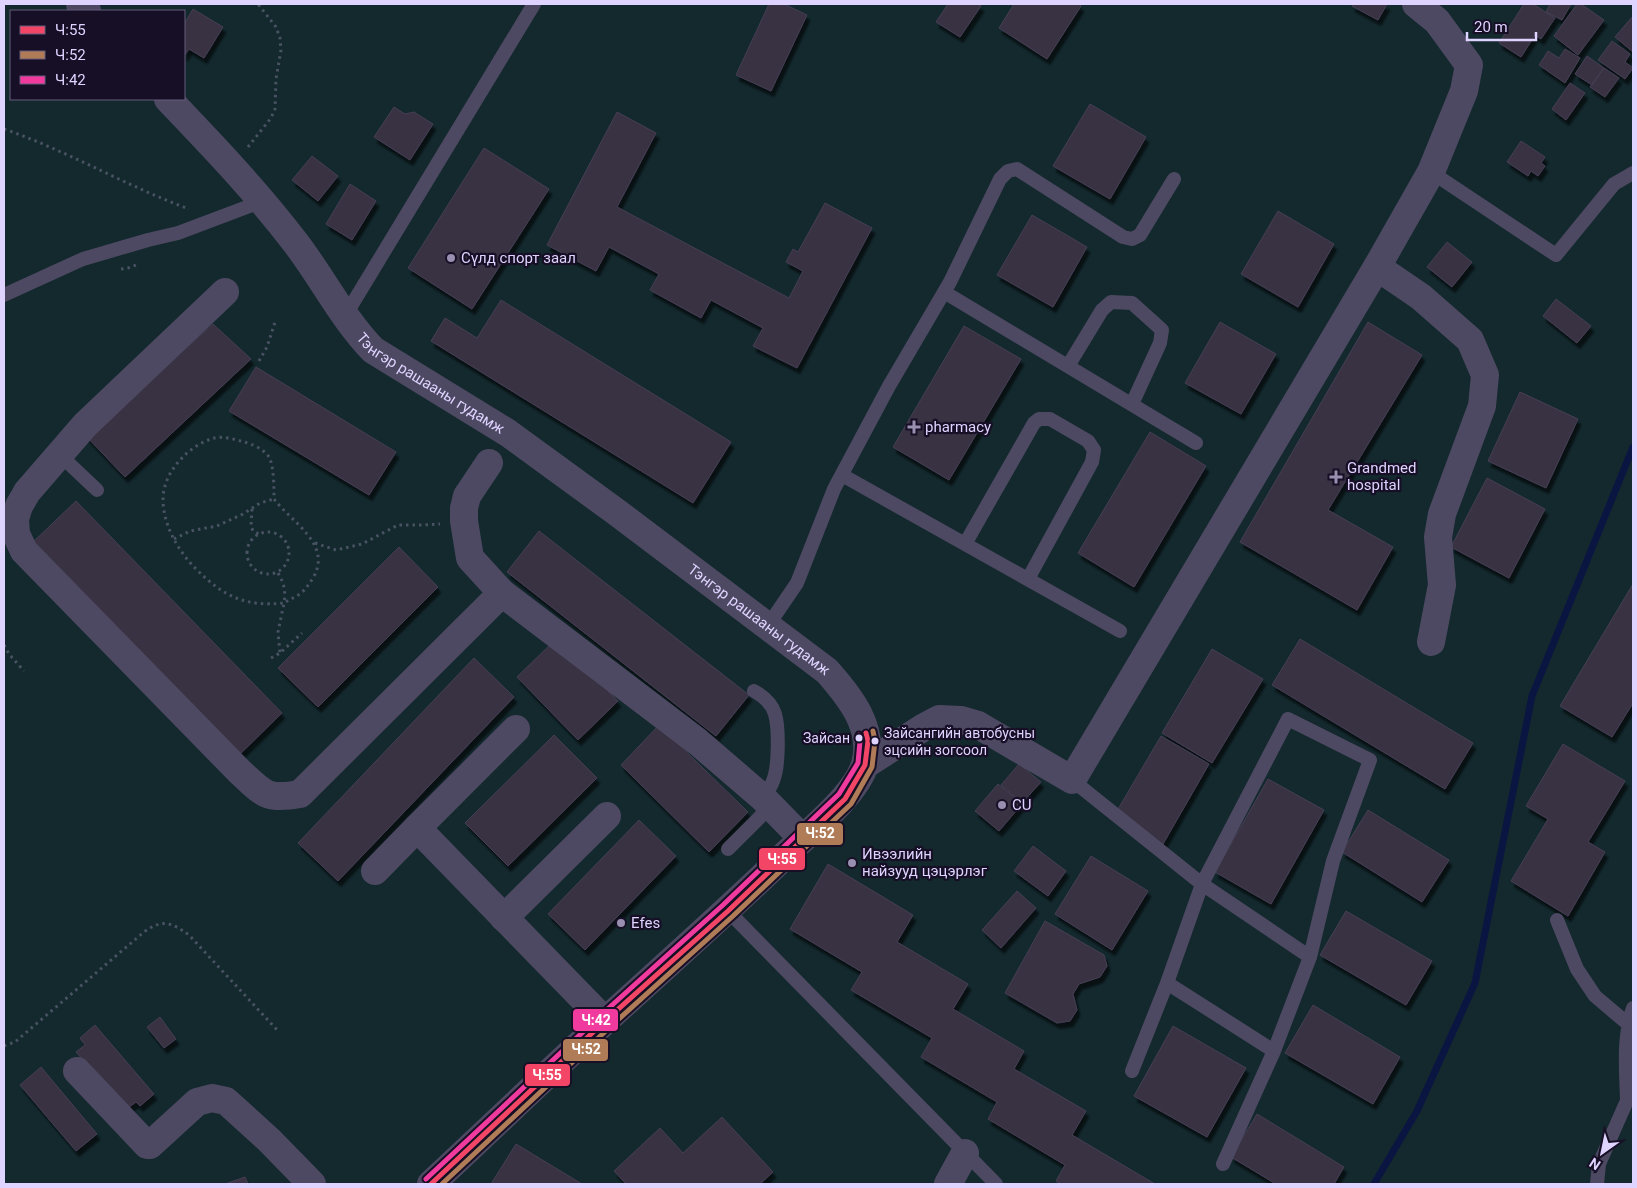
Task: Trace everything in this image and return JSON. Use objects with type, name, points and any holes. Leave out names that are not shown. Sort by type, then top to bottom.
[{"type":"street","points":[[865,765],[939,719],[962,720],[978,725],[1072,780],[1377,267],[1431,172],[1464,91],[1469,65],[1437,21],[1416,4]]},
{"type":"street","name":"Тэнгэр рашааны гудамж","points":[[169,100],[263,201],[313,266],[358,334],[373,350],[508,434],[615,510],[827,671],[841,687],[864,722],[868,741],[865,765],[845,799],[802,838],[728,911],[605,1021],[431,1184]]},
{"type":"street","points":[[1377,267],[1421,297],[1470,340],[1485,375],[1482,406],[1442,514],[1438,537],[1442,585],[1431,642]]},
{"type":"street","points":[[224,292],[85,425],[27,492],[19,506],[15,519],[16,534],[24,551],[240,772],[263,794],[273,797],[300,794],[502,593]]},
{"type":"street","points":[[489,463],[467,496],[464,521],[470,558],[502,593],[698,742],[767,802],[802,838]]},
{"type":"street","points":[[375,871],[516,729]]},
{"type":"street","points":[[504,918],[607,816]]},
{"type":"street","points":[[417,828],[605,1021]]},
{"type":"street","points":[[77,1072],[146,1146],[150,1145],[197,1102],[212,1098],[226,1101],[270,1140],[312,1184]]},
{"type":"street","points":[[948,1184],[965,1153]]},
{"type":"lane","points":[[345,316],[534,4]]},
{"type":"lane","points":[[767,627],[797,583],[834,489],[889,386],[944,292],[1000,179],[1008,171],[1017,169],[1123,238],[1132,239],[1140,235],[1174,179]]},
{"type":"lane","points":[[1431,172],[1556,255],[1614,184],[1633,173]]},
{"type":"lane","points":[[4,295],[83,259],[148,240],[178,234],[263,201]]},
{"type":"lane","points":[[944,292],[1196,443]]},
{"type":"lane","points":[[1068,366],[1102,310],[1111,302],[1132,303],[1162,330],[1160,343],[1132,404]]},
{"type":"lane","points":[[965,544],[1034,423],[1043,418],[1088,441],[1094,450],[1092,462],[1028,579]]},
{"type":"lane","points":[[60,455],[98,490]]},
{"type":"lane","points":[[842,475],[1120,631]]},
{"type":"lane","points":[[728,849],[767,802],[777,766],[775,713],[765,697],[754,690]]},
{"type":"lane","points":[[1132,1071],[1167,983],[1202,884],[1288,719],[1370,760],[1333,861],[1310,957],[1274,1051],[1223,1164]]},
{"type":"lane","points":[[1072,780],[1202,884],[1310,957]]},
{"type":"lane","points":[[728,911],[996,1184]]},
{"type":"lane","points":[[1557,920],[1577,969],[1596,996],[1628,1024]]},
{"type":"lane","points":[[1167,983],[1274,1051]]},
{"type":"lane","points":[[1627,1100],[1626,1061],[1628,1024],[1633,1008]]},
{"type":"lane","points":[[1597,1184],[1599,1164],[1633,1087]]},
{"type":"path","points":[[230,166],[264,128],[275,109],[276,79],[281,50],[280,38],[270,19],[258,4]]},
{"type":"path","points":[[4,129],[75,158],[174,204],[206,214],[221,216]]},
{"type":"path","points":[[259,361],[267,347],[276,319]]},
{"type":"path","points":[[315,543],[317,570],[307,588],[299,595],[284,603],[259,604],[239,600],[203,575],[186,557],[174,539],[170,532],[163,499],[165,486],[172,472],[186,454],[200,444],[215,438],[230,438],[260,449],[269,458],[274,498],[315,543],[336,550],[362,544],[398,525],[422,526],[464,521]]},
{"type":"path","points":[[174,539],[190,531],[217,526],[252,509],[260,503],[274,498]]},
{"type":"path","points":[[252,509],[251,526],[253,531],[259,534]]},
{"type":"path","points":[[270,532],[280,535],[288,544],[290,555],[286,565],[278,573],[267,575],[256,572],[249,563],[247,552],[250,541],[259,534],[270,532]]},
{"type":"path","points":[[278,573],[286,594],[278,632],[280,653]]},
{"type":"path","points":[[271,658],[280,653],[302,633]]},
{"type":"path","points":[[4,645],[9,654],[24,671]]},
{"type":"path","points":[[4,1046],[15,1042],[144,932],[155,924],[166,923],[176,925],[189,935],[279,1032]]},
{"type":"green space","points":[[4,4],[1633,4],[1633,1184],[4,1184]]},
{"type":"building","points":[[769,4],[784,4],[807,15],[771,91],[736,75]]},
{"type":"building","points":[[948,4],[977,4],[981,6],[960,37],[936,22]]},
{"type":"building","points":[[1014,4],[1078,4],[1081,6],[1047,59],[999,28]]},
{"type":"building","points":[[1353,4],[1387,4],[1378,20],[1352,6]]},
{"type":"building","points":[[1524,4],[1533,4],[1555,18],[1541,39],[1535,35],[1521,57],[1499,43]]},
{"type":"building","points":[[1550,4],[1571,4],[1562,20],[1546,12]]},
{"type":"building","points":[[1577,4],[1581,4],[1604,20],[1578,55],[1554,36]]},
{"type":"building","points":[[193,9],[223,27],[204,58],[189,49],[185,55],[185,22]]},
{"type":"building","points":[[1633,17],[1633,52],[1615,37]]},
{"type":"building","points":[[1612,41],[1630,54],[1625,62],[1633,68],[1625,79],[1598,60]]},
{"type":"building","points":[[1565,49],[1580,58],[1565,83],[1539,65],[1548,51],[1559,58]]},
{"type":"building","points":[[1587,56],[1604,68],[1592,85],[1575,74]]},
{"type":"building","points":[[1604,68],[1619,78],[1605,97],[1590,87]]},
{"type":"building","points":[[1570,83],[1585,93],[1566,120],[1552,109]]},
{"type":"building","points":[[1090,104],[1146,137],[1110,199],[1053,166]]},
{"type":"building","points":[[394,107],[405,114],[414,112],[433,124],[410,160],[374,137]]},
{"type":"building","points":[[617,112],[656,133],[617,207],[789,298],[803,271],[786,262],[793,249],[798,252],[825,203],[872,228],[797,368],[753,346],[763,328],[711,300],[701,318],[650,290],[659,274],[609,247],[596,271],[547,245]]},
{"type":"building","points":[[1521,141],[1545,157],[1541,163],[1545,166],[1538,176],[1531,171],[1528,176],[1507,162]]},
{"type":"building","points":[[484,148],[549,189],[472,309],[408,268]]},
{"type":"building","points":[[312,156],[338,176],[318,201],[292,180]]},
{"type":"building","points":[[350,184],[376,201],[352,240],[326,224]]},
{"type":"building","points":[[1278,211],[1334,244],[1298,307],[1241,274]]},
{"type":"building","points":[[1032,215],[1087,247],[1053,307],[997,275]]},
{"type":"building","points":[[1447,242],[1472,262],[1452,287],[1427,267]]},
{"type":"building","points":[[1556,299],[1591,326],[1577,343],[1543,316]]},
{"type":"building","points":[[501,300],[731,442],[693,503],[431,341],[445,318],[477,338]]},
{"type":"building","points":[[1220,322],[1276,354],[1241,414],[1185,383]]},
{"type":"building","points":[[1368,322],[1422,355],[1328,510],[1393,547],[1357,610],[1240,542]]},
{"type":"building","points":[[213,324],[251,359],[125,477],[86,436]]},
{"type":"building","points":[[964,326],[1021,359],[949,480],[893,447]]},
{"type":"building","points":[[256,367],[396,452],[369,495],[229,411]]},
{"type":"building","points":[[1520,392],[1578,419],[1546,488],[1488,461]]},
{"type":"building","points":[[1150,432],[1206,466],[1134,587],[1078,553]]},
{"type":"building","points":[[1487,478],[1545,509],[1509,578],[1451,547]]},
{"type":"building","points":[[76,501],[282,713],[237,757],[31,544]]},
{"type":"building","points":[[539,531],[749,695],[716,736],[507,572]]},
{"type":"building","points":[[399,547],[438,587],[318,707],[278,668]]},
{"type":"building","points":[[1633,584],[1633,703],[1612,737],[1560,706]]},
{"type":"building","points":[[556,639],[618,701],[578,740],[517,677]]},
{"type":"building","points":[[1300,639],[1473,743],[1445,789],[1272,685]]},
{"type":"building","points":[[1212,649],[1263,679],[1212,763],[1162,733]]},
{"type":"building","points":[[474,658],[514,697],[338,881],[298,843]]},
{"type":"building","points":[[659,725],[748,812],[709,852],[621,765]]},
{"type":"building","points":[[554,735],[597,778],[508,866],[465,823]]},
{"type":"building","points":[[1161,736],[1209,764],[1163,844],[1114,816]]},
{"type":"building","points":[[1563,744],[1625,781],[1588,842],[1605,852],[1568,916],[1511,881],[1548,819],[1526,806]]},
{"type":"building","points":[[1019,764],[1041,782],[1022,803],[1001,785]]},
{"type":"building","points":[[1268,779],[1324,810],[1271,904],[1215,872]]},
{"type":"building","points":[[998,784],[1022,804],[999,831],[975,811]]},
{"type":"building","points":[[1368,810],[1449,860],[1422,902],[1342,852]]},
{"type":"building","points":[[639,820],[676,856],[585,950],[548,914]]},
{"type":"building","points":[[1033,846],[1066,871],[1048,896],[1014,871]]},
{"type":"building","points":[[1091,856],[1148,891],[1112,950],[1055,914]]},
{"type":"building","points":[[828,864],[913,915],[897,942],[968,984],[953,1009],[1024,1051],[1014,1069],[1086,1111],[1072,1135],[1155,1184],[1061,1184],[1056,1181],[1065,1165],[988,1119],[997,1102],[921,1057],[932,1038],[851,990],[862,972],[790,929]]},
{"type":"building","points":[[1017,891],[1036,908],[1001,948],[982,930]]},
{"type":"building","points":[[1346,911],[1432,961],[1406,1005],[1320,955]]},
{"type":"building","points":[[1045,921],[1104,955],[1107,966],[1100,977],[1079,984],[1073,994],[1077,1010],[1070,1021],[1057,1023],[1005,993]]},
{"type":"building","points":[[1313,1005],[1400,1057],[1373,1104],[1285,1053]]},
{"type":"building","points":[[160,1017],[176,1039],[164,1048],[147,1027]]},
{"type":"building","points":[[95,1025],[154,1094],[140,1106],[136,1102],[125,1110],[76,1052],[85,1045],[80,1038]]},
{"type":"building","points":[[1173,1026],[1246,1068],[1207,1137],[1134,1096]]},
{"type":"building","points":[[41,1067],[97,1134],[76,1151],[20,1085]]},
{"type":"building","points":[[1257,1114],[1344,1167],[1334,1184],[1276,1184],[1231,1157]]},
{"type":"building","points":[[722,1117],[773,1172],[760,1184],[626,1184],[614,1171],[660,1128],[683,1153]]},
{"type":"building","points":[[516,1144],[582,1184],[491,1184]]},
{"type":"building","points":[[245,1177],[248,1184],[225,1184]]},
{"type":"waterway","points":[[1374,1184],[1417,1111],[1475,983],[1532,696],[1633,447]]},
{"type":"transit line","name":"Ч:52","points":[[442,1184],[610,1027],[733,916],[851,804],[872,767],[875,741],[873,731]]},
{"type":"transit line","name":"Ч:55","points":[[431,1184],[605,1021],[728,911],[845,799],[865,765],[868,741],[866,733]]},
{"type":"transit line","name":"Ч:42","points":[[426,1179],[600,1016],[723,905],[839,794],[858,763],[859,735]]},
{"type":"place","name":"Сүлд спорт заал","points":[[451,258]]},
{"type":"place","name":"pharmacy","points":[[914,427]]},
{"type":"place","name":"Grandmed hospital","points":[[1336,477]]},
{"type":"place","name":"Зайсан","points":[[859,738]]},
{"type":"place","name":"Зайсангийн автобусны эцсийн зогсоол","points":[[875,741]]},
{"type":"place","name":"CU","points":[[1002,805]]},
{"type":"place","name":"Ивээлийн найзууд цэцэрлэг","points":[[852,863]]},
{"type":"place","name":"Efes","points":[[621,923]]}]
